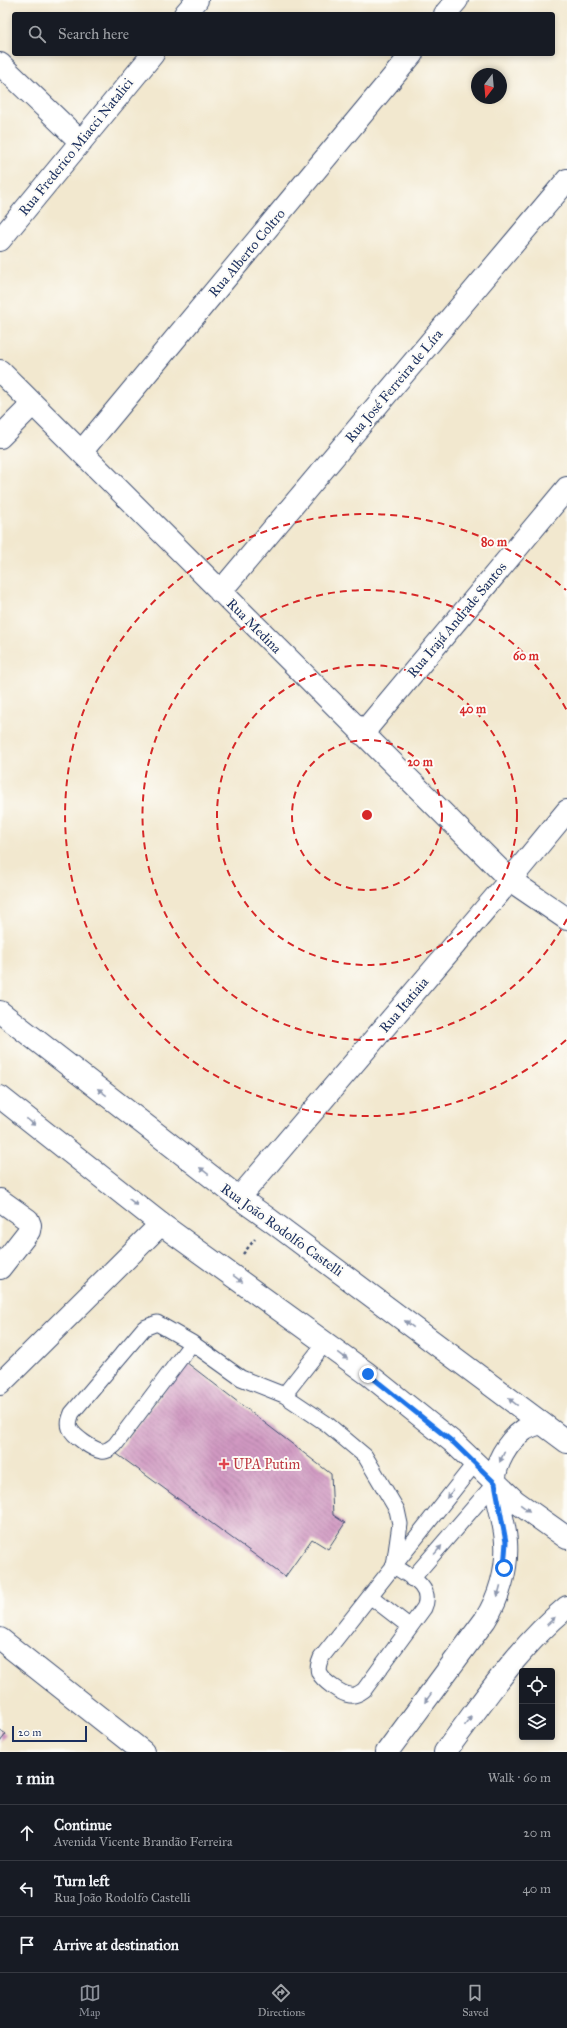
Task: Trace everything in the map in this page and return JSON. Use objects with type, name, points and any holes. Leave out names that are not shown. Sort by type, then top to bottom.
[{"type":"street","points":[[187,12],[196,0]]},
{"type":"street","points":[[447,12],[457,0]]},
{"type":"street","name":"Rua Frederico Miacci Natalici","points":[[0,240],[150,56]]},
{"type":"street","name":"Rua Alberto Coltro","points":[[82,451],[410,56]]},
{"type":"street","points":[[0,64],[81,142]]},
{"type":"street","name":"Rua José Ferreira de Líra","points":[[220,592],[567,180]]},
{"type":"street","name":"Rua Medina","points":[[0,371],[82,451],[220,592],[510,880],[567,919]]},
{"type":"street","points":[[0,437],[33,404]]},
{"type":"street","name":"Rua Irajá Andrade Santos","points":[[362,734],[567,488]]},
{"type":"street","name":"Rua Itatiaia","points":[[239,1198],[567,811]]},
{"type":"street","name":"Rua João Rodolfo Castelli","points":[[0,1012],[239,1198],[567,1442]]},
{"type":"street","points":[[0,1098],[161,1224],[368,1374],[454,1443],[515,1501],[567,1538]]},
{"type":"street","points":[[0,1200],[28,1220],[30,1225],[29,1231],[0,1268]]},
{"type":"street","points":[[0,1384],[161,1224]]},
{"type":"street","points":[[387,1752],[485,1620],[495,1604],[504,1568],[506,1542],[495,1483],[502,1456],[512,1441],[524,1430],[540,1423]]},
{"type":"street","points":[[445,1752],[522,1651],[552,1619],[567,1607]]},
{"type":"street","points":[[0,1640],[143,1752]]},
{"type":"lane","points":[[192,1343],[115,1445],[109,1450],[102,1451],[94,1448],[75,1435],[70,1428],[69,1420],[72,1413],[144,1328],[157,1323],[192,1343],[241,1378],[284,1394],[327,1424],[365,1456],[397,1510],[400,1524],[394,1566]]},
{"type":"lane","points":[[284,1394],[325,1343]]},
{"type":"lane","points":[[394,1566],[412,1579],[426,1593],[427,1601],[364,1690],[357,1694],[350,1695],[323,1679],[319,1673],[318,1665],[321,1658],[474,1463]]},
{"type":"lane","points":[[412,1579],[495,1483]]},
{"type":"lane","points":[[370,1596],[410,1627]]},
{"type":"path","points":[[229,1273],[270,1220]]},
{"type":"building","name":"UPA Putim","points":[[186,1362],[331,1474],[333,1515],[345,1523],[328,1549],[312,1539],[285,1577],[117,1454]]},
{"type":"building","points":[[0,1730],[6,1734],[0,1742]]},
{"type":"place","name":"UPA Putim","points":[[224,1464]]},
{"type":"route","points":[[368,1374],[454,1443],[495,1483],[506,1542],[504,1568]]}]
